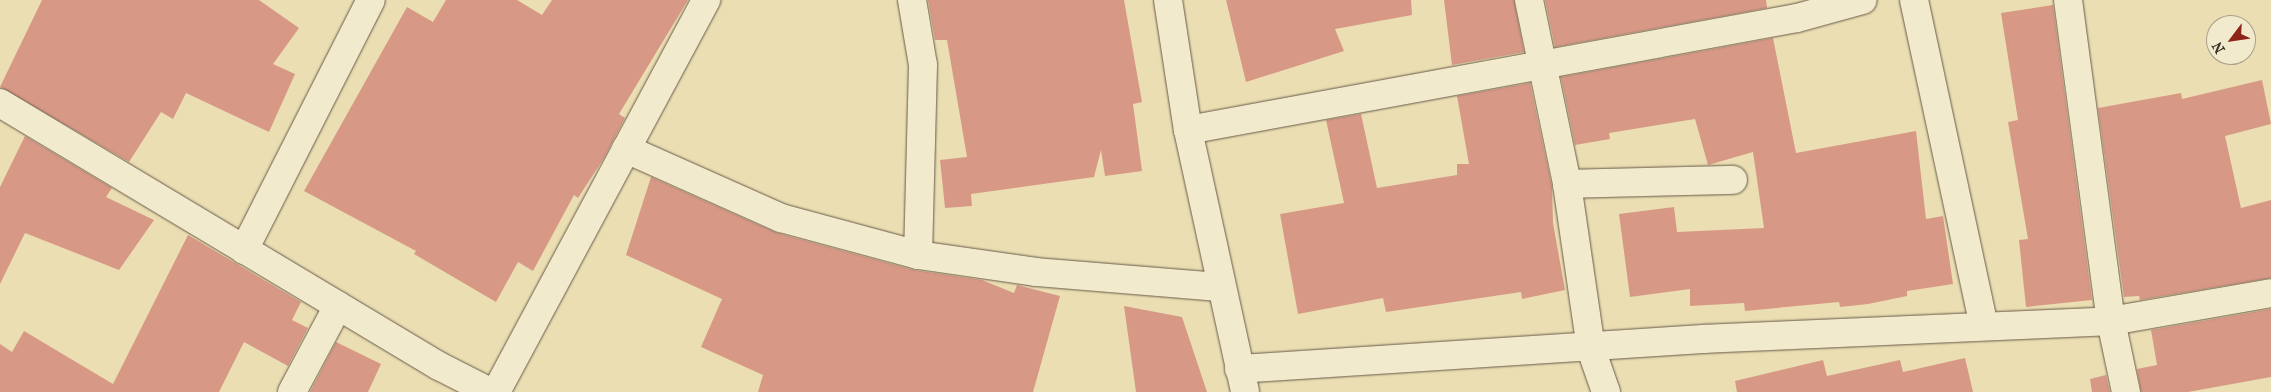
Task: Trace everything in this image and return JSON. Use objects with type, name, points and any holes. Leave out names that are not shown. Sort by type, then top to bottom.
[{"type":"street","points":[[244,250],[371,0]]},
{"type":"street","points":[[496,392],[706,0]]},
{"type":"street","points":[[912,0],[922,65],[918,255]]},
{"type":"street","points":[[1168,0],[1188,130],[1220,287],[1242,380],[1591,349],[1984,326],[2111,321],[2271,293]]},
{"type":"street","points":[[1529,0],[1567,184],[1591,349],[1606,392]]},
{"type":"street","points":[[1188,130],[1543,65],[1797,9],[1863,0]]},
{"type":"street","points":[[1914,0],[1984,326]]},
{"type":"street","points":[[2068,0],[2111,321],[2126,392]]},
{"type":"street","points":[[2,109],[338,306],[490,392]]},
{"type":"street","points":[[626,149],[781,218],[918,255],[1036,272],[1220,287]]},
{"type":"street","points":[[1567,184],[1733,180]]},
{"type":"street","points":[[292,392],[338,306]]},
{"type":"building","points":[[42,0],[259,0],[299,28],[273,64],[295,74],[269,132],[186,93],[173,119],[161,112],[129,162],[0,87]]},
{"type":"building","points":[[446,0],[517,0],[542,15],[552,0],[688,0],[619,114],[625,118],[604,158],[578,198],[574,195],[533,271],[518,262],[496,302],[414,254],[416,251],[304,191],[407,7],[433,22]]},
{"type":"building","points":[[928,0],[1124,0],[1142,102],[1133,104],[1142,171],[1105,176],[1101,150],[1094,177],[971,194],[972,206],[945,208],[940,160],[967,157],[947,40],[935,40]]},
{"type":"building","points":[[1226,0],[1411,0],[1412,15],[1335,29],[1344,51],[1246,82]]},
{"type":"building","points":[[1444,0],[1514,0],[1524,52],[1452,65]]},
{"type":"building","points":[[1545,0],[1766,0],[1767,8],[1555,47]]},
{"type":"building","points":[[2053,5],[2092,300],[2026,307],[2019,240],[2028,239],[2008,122],[2018,120],[2001,13]]},
{"type":"building","points":[[1773,38],[1796,153],[1916,131],[1926,219],[1943,216],[1953,284],[1907,291],[1907,296],[1868,304],[1840,307],[1839,302],[1745,311],[1744,303],[1690,306],[1690,289],[1630,297],[1619,214],[1674,207],[1677,232],[1764,228],[1753,152],[1708,165],[1695,119],[1609,133],[1610,139],[1575,145],[1561,77]]},
{"type":"building","points":[[2262,80],[2271,124],[2225,136],[2241,208],[2271,200],[2271,278],[2140,300],[2139,296],[2124,297],[2098,108],[2181,93],[2182,99]]},
{"type":"building","points":[[1530,83],[1552,187],[1553,223],[1565,290],[1522,299],[1521,292],[1386,312],[1383,298],[1298,314],[1280,214],[1344,203],[1326,120],[1361,114],[1377,188],[1457,175],[1457,164],[1469,164],[1457,96]]},
{"type":"building","points":[[25,136],[112,188],[106,197],[154,220],[119,270],[25,233],[0,284],[0,187]]},
{"type":"building","points":[[651,177],[777,233],[914,270],[982,280],[1014,293],[1017,285],[1060,296],[1033,392],[758,392],[763,375],[701,347],[722,299],[626,255]]},
{"type":"building","points":[[188,235],[301,302],[292,320],[308,328],[288,366],[244,342],[219,392],[0,392],[0,344],[12,352],[24,331],[113,384]]},
{"type":"building","points":[[1124,306],[1182,317],[1207,392],[1136,392]]},
{"type":"building","points":[[2271,309],[2271,377],[2188,392],[2141,392],[2137,369],[2157,365],[2151,330]]},
{"type":"building","points":[[336,342],[381,364],[368,392],[310,392]]},
{"type":"building","points":[[1965,358],[1973,392],[1737,392],[1735,381],[1823,360],[1827,376],[1900,360],[1903,372]]},
{"type":"building","points":[[2106,375],[2110,392],[2092,392],[2090,379]]}]
